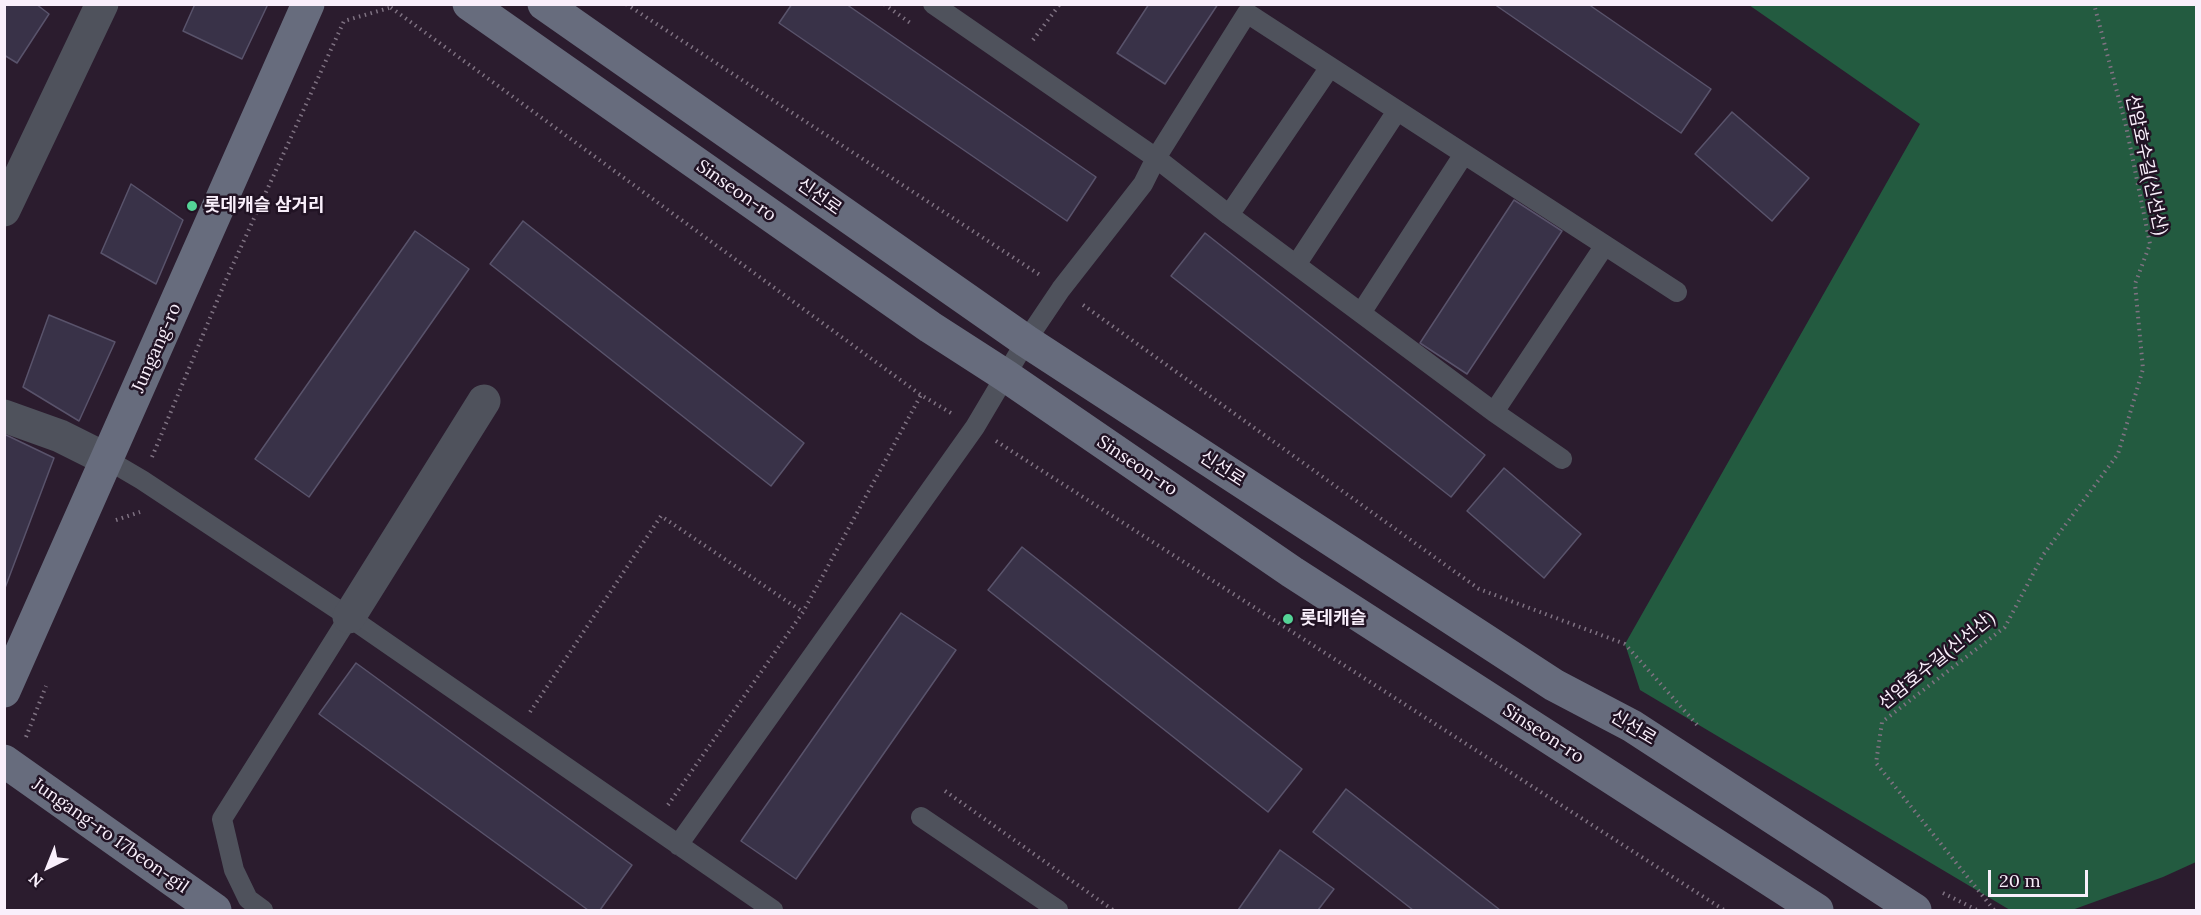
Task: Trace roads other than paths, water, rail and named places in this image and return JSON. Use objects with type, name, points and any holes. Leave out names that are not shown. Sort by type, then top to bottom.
[{"type":"main road","name":"Jungang-ro","points":[[4,691],[308,4]]},
{"type":"main road","name":"Sinseon-ro","points":[[469,4],[930,327],[1006,376],[1292,572],[1817,910]]},
{"type":"main road","name":"신선로","points":[[544,4],[1026,341],[1554,685],[1632,726],[1925,900]]},
{"type":"main road","name":"Jungang-ro 17beon-gil","points":[[4,761],[206,908]]},
{"type":"street","points":[[4,210],[102,4]]},
{"type":"street","points":[[349,617],[484,401]]},
{"type":"street","points":[[4,416],[60,436],[108,460]]},
{"type":"lane","points":[[933,4],[1156,158],[1296,265],[1562,459]]},
{"type":"lane","points":[[678,845],[975,427],[1026,341],[1061,289],[1143,184],[1156,158],[1246,13],[1677,292]]},
{"type":"lane","points":[[1229,215],[1330,68]]},
{"type":"lane","points":[[1296,265],[1397,111]]},
{"type":"lane","points":[[1361,313],[1464,154]]},
{"type":"lane","points":[[1494,411],[1605,245]]},
{"type":"lane","points":[[108,460],[142,480],[349,617],[772,910]]},
{"type":"lane","points":[[263,910],[248,899],[234,870],[222,819],[349,617]]},
{"type":"lane","points":[[921,817],[1058,910]]},
{"type":"place","name":"롯데캐슬 삼거리","points":[[192,206]]},
{"type":"place","name":"롯데캐슬","points":[[1288,619]]}]
